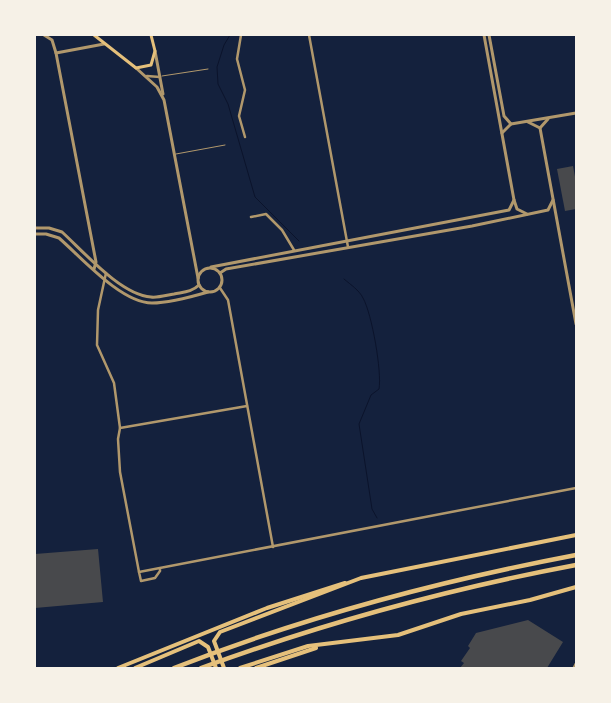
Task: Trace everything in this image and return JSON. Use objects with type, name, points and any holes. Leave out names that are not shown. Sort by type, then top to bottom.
[{"type":"highway","points":[[174,668],[244,642],[360,605],[449,582],[576,555]]},
{"type":"highway","points":[[201,668],[282,640],[383,609],[458,590],[576,565]]},
{"type":"main road","points":[[94,35],[136,68],[151,65],[155,51],[151,35]]},
{"type":"main road","points":[[118,668],[267,608],[361,578],[576,535]]},
{"type":"main road","points":[[224,668],[214,641],[220,632],[361,578]]},
{"type":"main road","points":[[240,668],[298,649],[398,635],[460,614],[530,600],[576,587]]},
{"type":"main road","points":[[135,668],[199,641],[205,643],[216,668]]},
{"type":"main road","points":[[256,668],[320,646]]},
{"type":"street","points":[[44,35],[52,40],[56,53],[96,262],[94,269]]},
{"type":"street","points":[[241,35],[238,59],[245,90],[239,116],[245,137]]},
{"type":"street","points":[[309,35],[348,246]]},
{"type":"street","points":[[484,35],[499,101],[504,116],[511,124]]},
{"type":"street","points":[[489,35],[502,134],[514,200],[517,209],[527,214]]},
{"type":"street","points":[[56,53],[104,44]]},
{"type":"street","points":[[155,51],[194,263],[199,285],[208,292]]},
{"type":"street","points":[[136,68],[147,76],[159,90],[164,100]]},
{"type":"street","points":[[147,76],[152,78],[161,76]]},
{"type":"street","points":[[502,134],[511,124],[576,112]]},
{"type":"street","points":[[540,128],[549,118]]},
{"type":"street","points":[[528,122],[540,128]]},
{"type":"street","points":[[540,128],[576,324]]},
{"type":"street","points":[[202,270],[294,250],[509,210],[514,200]]},
{"type":"street","points":[[548,210],[553,200]]},
{"type":"street","points":[[220,272],[226,269],[348,246],[472,226],[548,210],[556,215]]},
{"type":"street","points":[[251,217],[266,214],[282,230],[294,250]]},
{"type":"street","points":[[35,228],[49,228],[62,232],[126,288],[152,297],[195,290],[199,285]]},
{"type":"street","points":[[35,234],[46,234],[59,238],[104,278],[123,293],[138,301],[152,303],[220,288]]},
{"type":"street","points":[[194,263],[202,270]]},
{"type":"street","points":[[211,268],[220,272],[223,280],[220,288]]},
{"type":"street","points":[[198,278],[202,270]]},
{"type":"street","points":[[106,272],[98,310],[98,345],[114,383],[120,428],[118,439],[120,472],[141,581],[155,578],[160,568]]},
{"type":"street","points":[[220,288],[228,300],[273,547]]},
{"type":"street","points":[[120,428],[247,406]]},
{"type":"street","points":[[139,572],[576,488]]},
{"type":"street","points":[[574,668],[576,664]]},
{"type":"lane","points":[[161,76],[208,69]]},
{"type":"lane","points":[[174,155],[225,145]]},
{"type":"building","points":[[573,166],[576,182],[576,209],[565,211],[557,169]]},
{"type":"building","points":[[98,549],[103,602],[35,608],[35,554]]},
{"type":"building","points":[[528,620],[563,642],[547,668],[460,668],[464,663],[461,661],[470,648],[468,646],[476,633]]},
{"type":"waterway","points":[[230,35],[224,45],[217,67],[218,84],[228,104],[255,197],[299,241]]},
{"type":"waterway","points":[[344,279],[363,298],[373,329],[378,357],[379,389],[371,395],[359,424],[372,509],[377,518]]}]
